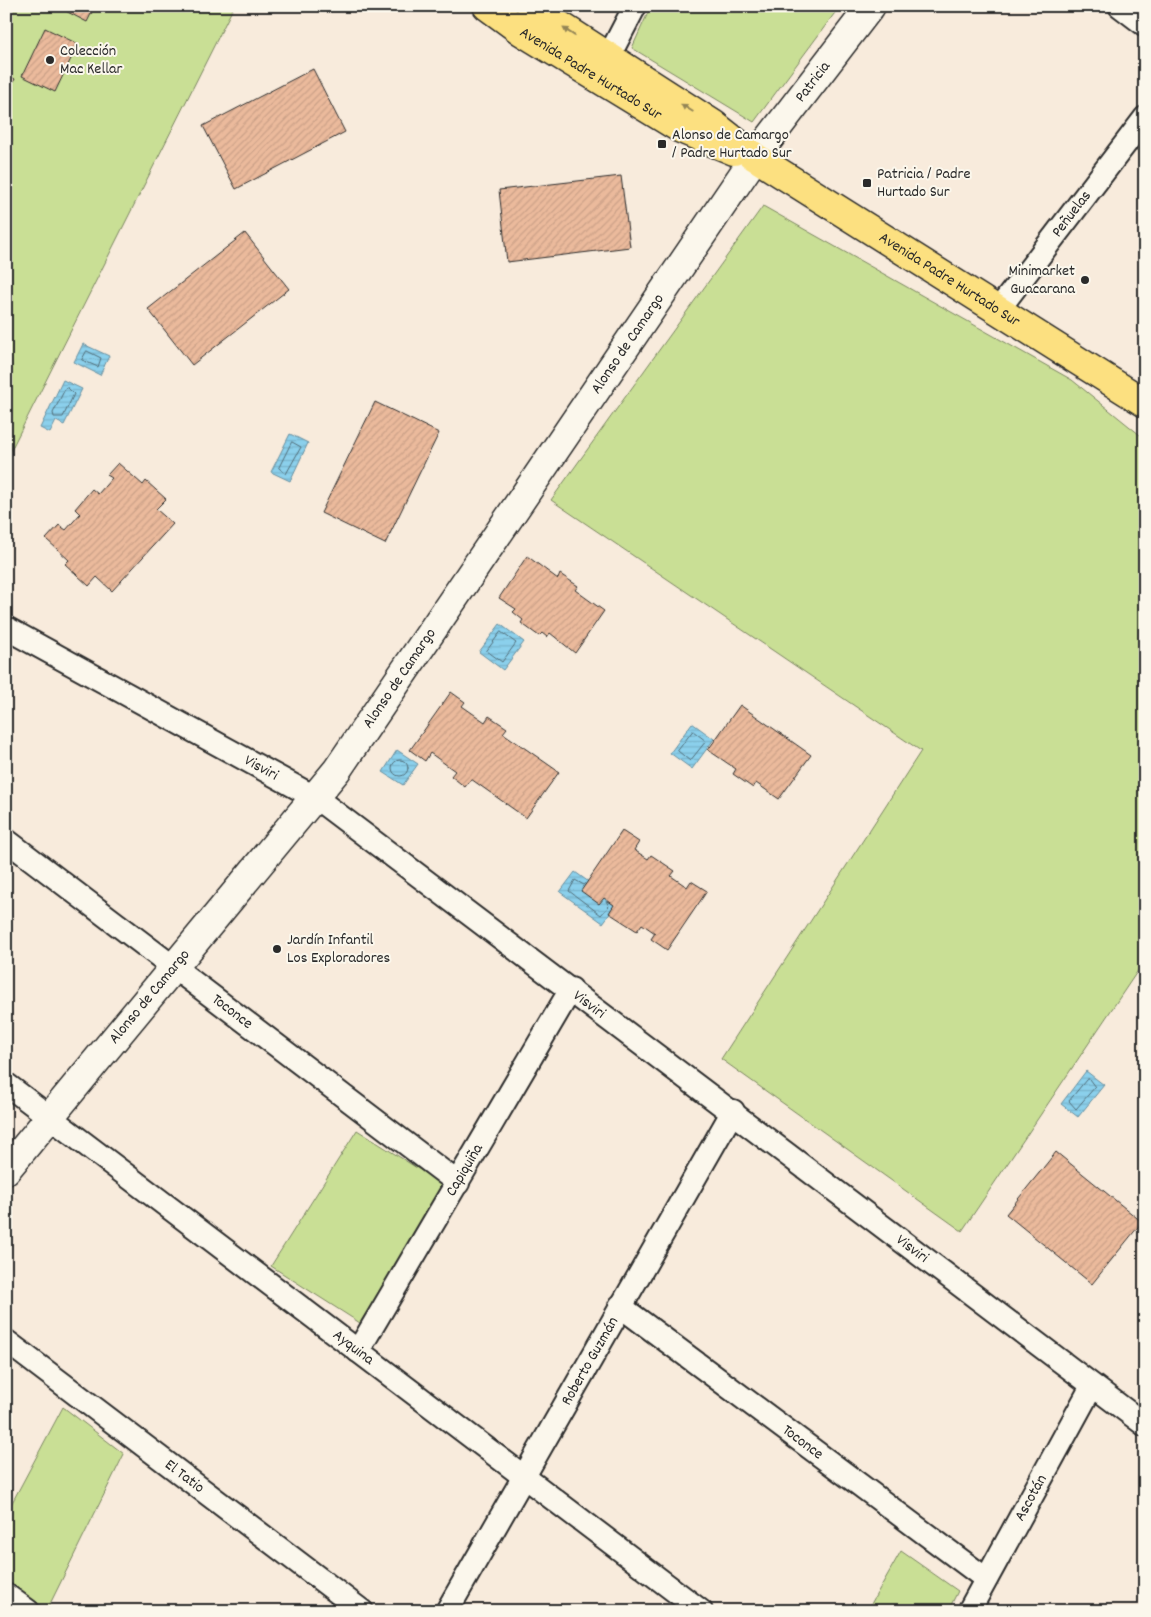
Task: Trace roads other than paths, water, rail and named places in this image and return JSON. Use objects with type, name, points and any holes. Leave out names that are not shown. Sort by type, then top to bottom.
[{"type":"main road","name":"Avenida Padre Hurtado Sur","points":[[487,6],[521,31],[681,129],[713,144],[754,157]]},
{"type":"main road","name":"Avenida Padre Hurtado Sur","points":[[530,6],[713,124],[754,157],[1145,403]]},
{"type":"street","points":[[608,58],[635,6]]},
{"type":"street","name":"Patricia","points":[[754,157],[871,6]]},
{"type":"street","points":[[1120,6],[1145,25]]},
{"type":"street","name":"Peñuelas","points":[[998,310],[1145,118]]},
{"type":"street","name":"Alonso de Camargo","points":[[6,1170],[316,798],[379,709],[754,157]]},
{"type":"street","name":"Visviri","points":[[6,628],[316,798],[733,1111],[1145,1425]]},
{"type":"street","name":"Toconce","points":[[6,840],[458,1183]]},
{"type":"street","name":"Capiquiña","points":[[358,1351],[571,989]]},
{"type":"street","name":"Ayquina","points":[[6,1084],[694,1608]]},
{"type":"street","name":"Roberto Guzmán","points":[[447,1611],[733,1111]]},
{"type":"street","name":"Toconce","points":[[620,1306],[986,1579]]},
{"type":"street","name":"El Tatio","points":[[6,1341],[362,1611]]},
{"type":"street","name":"Ascotán","points":[[969,1611],[1092,1386]]},
{"type":"street","points":[[6,1594],[28,1611]]},
{"type":"water","points":[[83,344],[109,356],[100,375],[74,362]]},
{"type":"water","points":[[63,380],[82,389],[64,425],[56,421],[50,433],[40,428]]},
{"type":"water","points":[[290,434],[308,443],[290,481],[271,472]]},
{"type":"water","points":[[500,624],[524,642],[503,670],[479,652]]},
{"type":"water","points":[[692,723],[714,739],[692,769],[670,753]]},
{"type":"water","points":[[397,750],[418,764],[403,785],[383,772]]},
{"type":"water","points":[[575,872],[618,903],[603,923],[560,892]]},
{"type":"water","points":[[1086,1071],[1104,1085],[1078,1117],[1061,1104]]},
{"type":"place","name":"Colección Mac Kellar","points":[[50,60]]},
{"type":"place","name":"Alonso de Camargo / Padre Hurtado Sur","points":[[662,144]]},
{"type":"place","name":"Patricia / Padre Hurtado Sur","points":[[867,183]]},
{"type":"place","name":"Minimarket Guacarana","points":[[1085,280]]},
{"type":"place","name":"Jardín Infantil Los Exploradores","points":[[277,949]]}]
